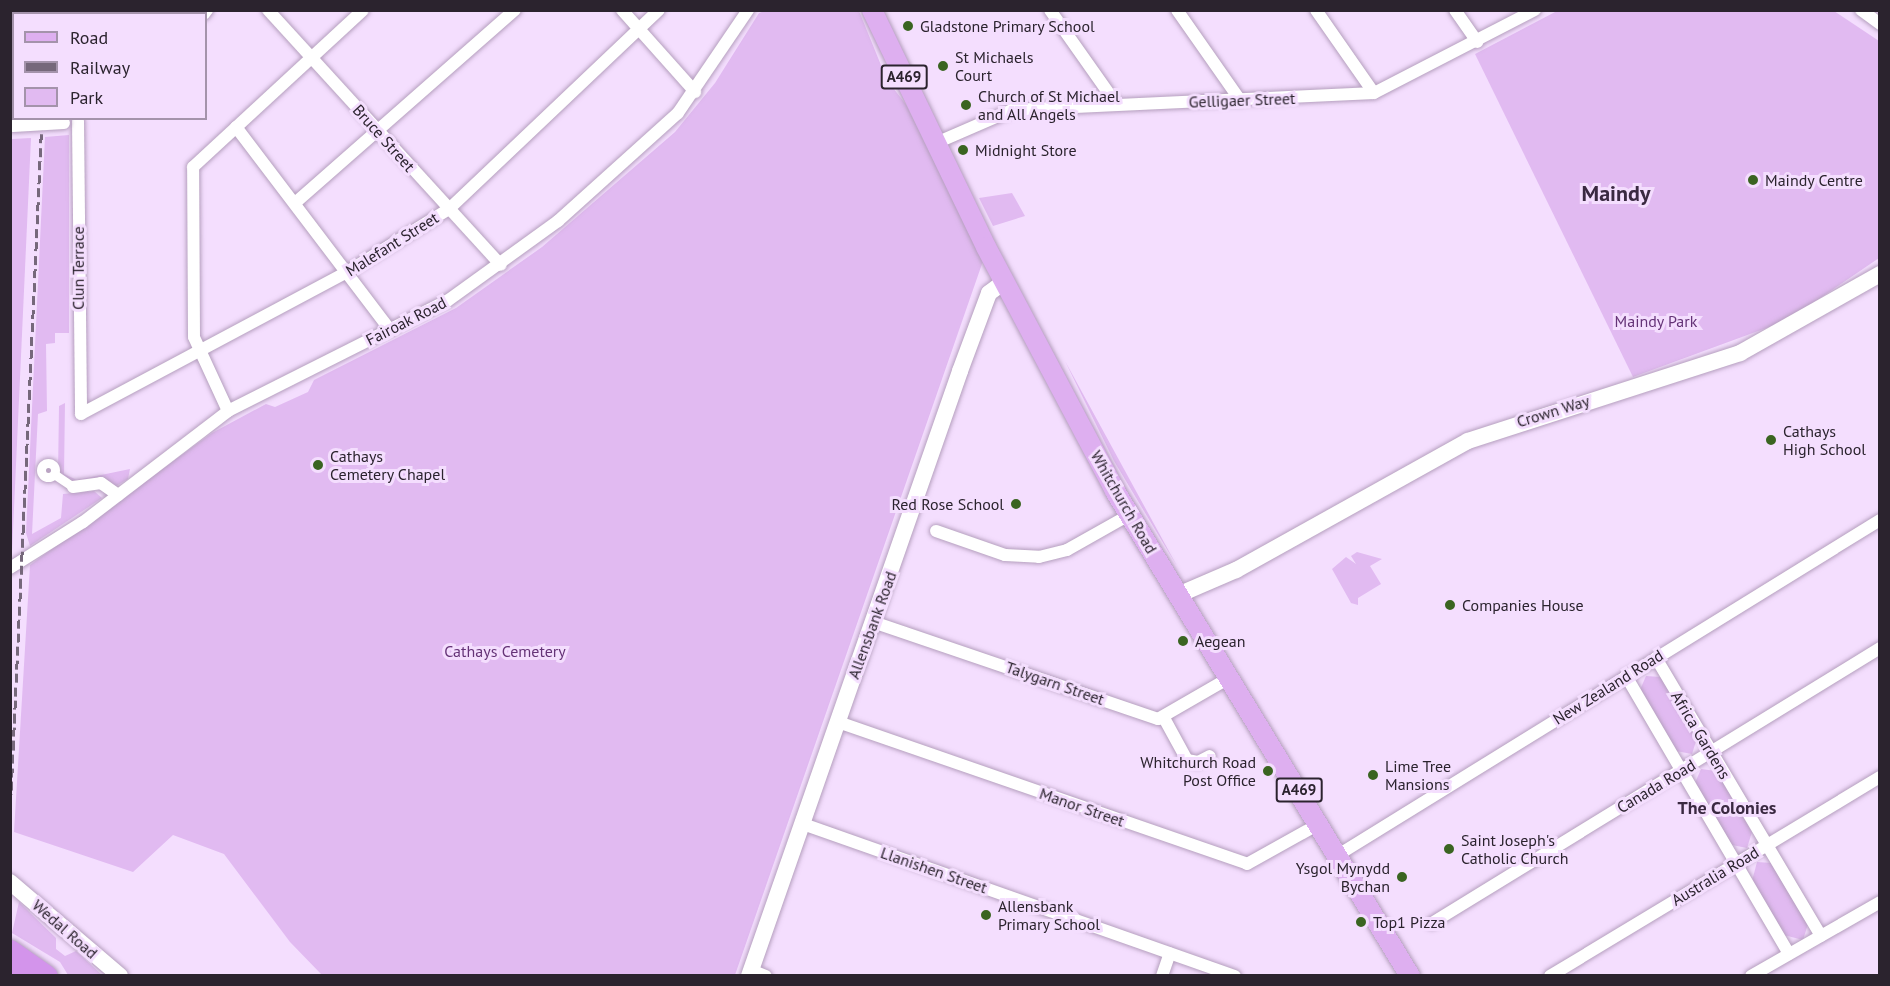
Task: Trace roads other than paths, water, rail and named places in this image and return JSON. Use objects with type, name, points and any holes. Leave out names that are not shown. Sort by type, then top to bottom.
[{"type":"highway","points":[[10,951],[47,975]]},
{"type":"highway","points":[[10,970],[18,975]]},
{"type":"main road","name":"Whitchurch Road","points":[[872,10],[1004,282],[1129,515],[1410,975]]},
{"type":"street","name":"Bruce Street","points":[[268,10],[501,265]]},
{"type":"street","points":[[228,411],[199,354],[193,332],[193,167],[363,10]]},
{"type":"street","points":[[295,203],[380,133],[515,10]]},
{"type":"street","points":[[622,10],[695,92]]},
{"type":"street","name":"Malefant Street","points":[[81,414],[199,354],[347,272],[449,209],[641,32],[659,10]]},
{"type":"street","name":"Fairoak Road","points":[[10,567],[118,495],[228,411],[458,295],[501,265],[632,160],[695,92],[748,10]]},
{"type":"street","points":[[1050,10],[1117,105]]},
{"type":"street","points":[[1177,10],[1240,100]]},
{"type":"street","points":[[1316,10],[1374,93]]},
{"type":"street","points":[[1455,10],[1477,42]]},
{"type":"street","name":"Gelligaer Street","points":[[936,143],[1006,111],[1374,93],[1477,42],[1535,10]]},
{"type":"street","points":[[1861,10],[1879,23]]},
{"type":"street","points":[[12,126],[81,120]]},
{"type":"street","name":"Clun Terrace","points":[[81,120],[81,414]]},
{"type":"street","points":[[236,127],[390,330]]},
{"type":"street","name":"Crown Way","points":[[1181,600],[1468,441],[1740,353],[1880,274]]},
{"type":"street","name":"Allensbank Road","points":[[756,974],[803,824],[989,293],[1004,282]]},
{"type":"street","points":[[54,474],[73,487],[101,483],[118,495]]},
{"type":"street","points":[[936,531],[1005,555],[1039,557],[1067,550],[1129,515]]},
{"type":"street","name":"New Zealand Road","points":[[1338,855],[1773,583],[1880,520]]},
{"type":"street","name":"Talygarn Street","points":[[873,621],[1164,718]]},
{"type":"street","name":"Canada Road","points":[[1432,923],[1880,648]]},
{"type":"street","name":"Africa Gardens","points":[[1656,658],[1821,936]]},
{"type":"street","points":[[1626,676],[1789,954]]},
{"type":"street","points":[[1210,756],[1198,762],[1187,760],[1164,718],[1229,678]]},
{"type":"street","name":"Manor Street","points":[[838,722],[1248,864],[1319,824]]},
{"type":"street","name":"Australia Road","points":[[1550,975],[1880,777]]},
{"type":"street","name":"Llanishen Street","points":[[803,824],[1235,975]]},
{"type":"street","name":"Wedal Road","points":[[10,882],[120,975]]},
{"type":"street","points":[[1751,975],[1880,902]]},
{"type":"street","points":[[1162,975],[1170,953]]},
{"type":"railway","points":[[10,817],[42,120]]},
{"type":"place","name":"Gladstone Primary School","points":[[908,26]]},
{"type":"place","name":"St Michaels Court","points":[[943,66]]},
{"type":"place","name":"Church of St Michael and All Angels","points":[[966,105]]},
{"type":"place","name":"Midnight Store","points":[[963,150]]},
{"type":"place","name":"Maindy Centre","points":[[1753,180]]},
{"type":"place","name":"Cathays High School","points":[[1771,440]]},
{"type":"place","name":"Cathays Cemetery Chapel","points":[[318,465]]},
{"type":"place","name":"Red Rose School","points":[[1016,504]]},
{"type":"place","name":"Companies House","points":[[1450,605]]},
{"type":"place","name":"Aegean","points":[[1183,641]]},
{"type":"place","name":"Whitchurch Road Post Office","points":[[1268,771]]},
{"type":"place","name":"Lime Tree Mansions","points":[[1373,775]]},
{"type":"place","name":"Saint Joseph's Catholic Church","points":[[1449,849]]},
{"type":"place","name":"Ysgol Mynydd Bychan","points":[[1402,877]]},
{"type":"place","name":"Allensbank Primary School","points":[[986,915]]},
{"type":"place","name":"Top1 Pizza","points":[[1361,922]]},
{"type":"district","name":"Maindy","points":[[1616,194]]},
{"type":"district","name":"The Colonies","points":[[1727,808]]},
{"type":"park label","name":"Maindy Park","points":[[1656,321]]},
{"type":"park label","name":"Cathays Cemetery","points":[[505,651]]}]
